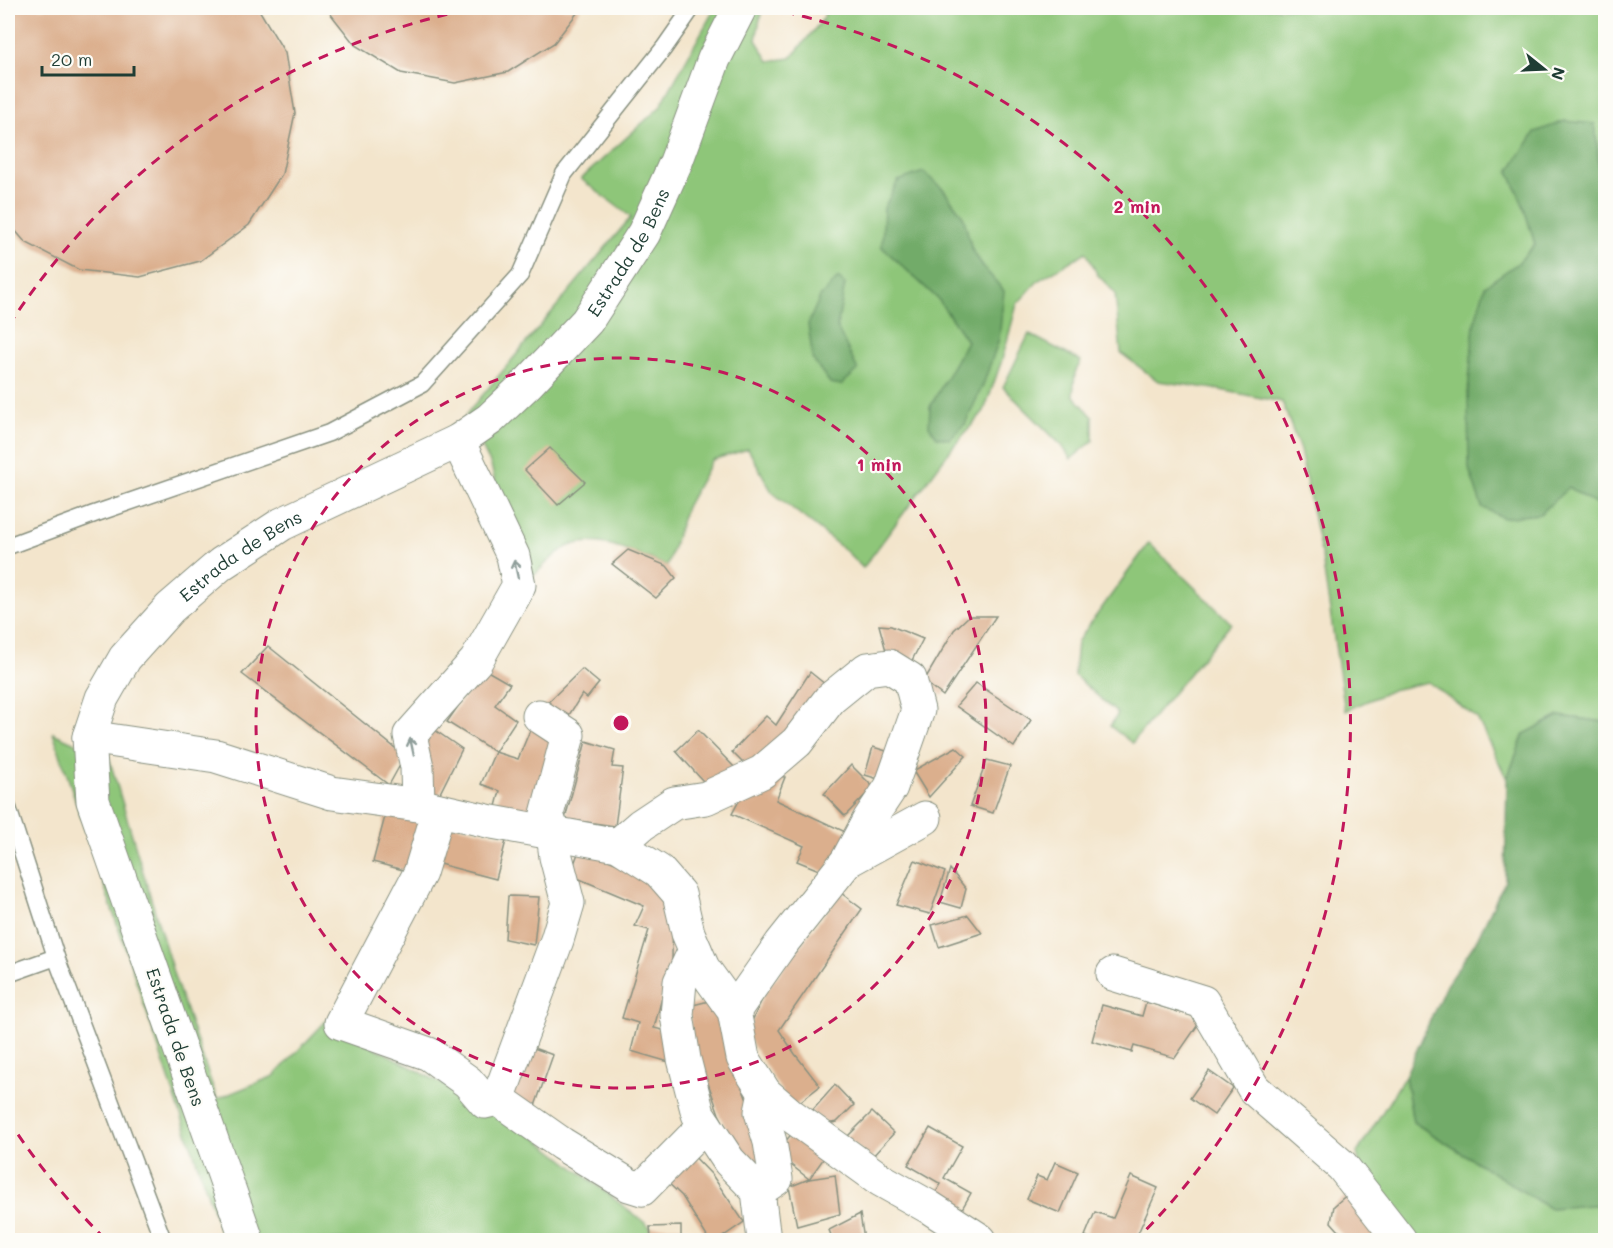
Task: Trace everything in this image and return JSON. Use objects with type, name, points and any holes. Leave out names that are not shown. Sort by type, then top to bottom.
[{"type":"street","name":"Estrada de Bens","points":[[247,1240],[93,801],[89,737],[102,698],[125,658],[170,608],[220,564],[282,524],[458,441],[490,419],[522,390],[587,321],[644,233],[676,162],[714,59],[740,8]]},
{"type":"street","points":[[458,441],[513,556],[519,585],[476,660],[410,735],[428,808],[420,873],[341,1023],[429,1054],[468,1082],[485,1102],[498,1099],[562,1144],[629,1185],[642,1189],[705,1125]]},
{"type":"street","points":[[618,845],[641,825],[674,803],[706,798],[762,772],[797,742],[830,699],[867,669],[889,666],[910,679],[918,710],[891,787],[869,820],[847,861],[781,944],[734,1011]]},
{"type":"street","points":[[498,1099],[557,940],[568,903],[548,814],[568,735],[539,716]]},
{"type":"street","points":[[89,737],[216,756],[332,793],[428,808],[618,845],[659,871],[679,894],[688,933],[695,950],[703,968],[734,1011],[743,1058],[765,1093],[792,1116],[881,1180],[980,1240]]},
{"type":"street","points":[[847,861],[925,818]]},
{"type":"street","points":[[695,950],[680,982],[677,1015],[689,1081],[698,1114],[729,1161],[758,1191],[764,1240]]},
{"type":"street","points":[[1113,974],[1203,1002],[1254,1089],[1342,1166],[1400,1240]]},
{"type":"street","points":[[758,1191],[776,1179],[770,1142],[761,1112],[765,1093]]},
{"type":"lane","points":[[8,546],[329,433],[422,384],[520,275],[564,174],[664,48],[692,8]]},
{"type":"lane","points":[[8,808],[56,957],[163,1240]]},
{"type":"lane","points":[[8,974],[56,957]]},
{"type":"green space","points":[[715,8],[762,8],[756,40],[769,61],[791,58],[823,19],[827,8],[1605,8],[1605,175],[1600,176],[1595,124],[1509,171],[1523,204],[1535,244],[1518,263],[1485,286],[1569,487],[1603,509],[1605,514],[1605,722],[1559,716],[1524,734],[1507,779],[1477,718],[1428,682],[1392,690],[1345,711],[1322,558],[1300,450],[1282,402],[1158,381],[1121,353],[1115,293],[1097,274],[1086,252],[1039,280],[1017,304],[1002,360],[984,411],[952,448],[863,568],[846,551],[772,492],[748,449],[712,460],[686,507],[667,566],[629,550],[587,542],[574,544],[562,550],[531,578],[504,517],[491,465],[466,415],[631,217],[581,179],[660,107]],"holes":[[[943,189],[963,216],[972,250],[985,269],[971,411],[931,407],[967,341],[938,299],[882,247],[884,229]]]},
{"type":"green space","points":[[1565,121],[1595,124],[1600,176],[1605,175],[1605,514],[1603,509],[1569,487],[1540,514],[1503,518],[1482,507],[1469,469],[1468,392],[1474,325],[1485,286],[1518,263],[1535,244],[1509,171],[1535,132]]},
{"type":"green space","points":[[923,172],[943,189],[963,216],[972,250],[1004,291],[999,339],[983,385],[965,424],[949,439],[937,437],[929,426],[930,407],[967,341],[938,299],[882,247],[884,208],[898,181]]},
{"type":"green space","points":[[838,278],[845,284],[837,327],[858,370],[841,385],[830,383],[813,360],[808,324],[820,297]]},
{"type":"green space","points":[[1029,334],[1081,361],[1075,373],[1073,395],[1093,417],[1093,441],[1071,459],[1062,446],[1003,387]]},
{"type":"green space","points":[[1149,543],[1231,623],[1132,743],[1110,726],[1118,714],[1074,675],[1077,642]]},
{"type":"green space","points":[[1559,716],[1605,722],[1606,1204],[1549,1208],[1413,1122],[1405,1076],[1446,985],[1475,943],[1505,881],[1507,779],[1524,734]]},
{"type":"green space","points":[[53,733],[109,758],[175,979],[217,1099],[274,1076],[326,1021],[522,1127],[650,1227],[651,1240],[223,1240]]},
{"type":"green space","points":[[1405,1076],[1413,1122],[1549,1208],[1605,1204],[1605,1240],[1413,1240],[1362,1175],[1357,1153]]},
{"type":"building","points":[[8,8],[258,8],[285,53],[295,113],[282,174],[249,225],[200,261],[140,277],[79,270],[25,242],[8,222]]},
{"type":"building","points":[[326,8],[581,8],[554,43],[508,72],[455,83],[401,73],[355,45]]},
{"type":"building","points":[[550,448],[585,482],[558,505],[525,470]]},
{"type":"building","points":[[628,550],[667,566],[676,578],[656,598],[612,564]]},
{"type":"building","points":[[969,616],[996,616],[943,696],[924,681],[954,630]]},
{"type":"building","points":[[879,625],[891,626],[923,639],[908,668],[888,658]]},
{"type":"building","points":[[268,646],[405,756],[389,785],[242,674]]},
{"type":"building","points":[[484,669],[510,684],[495,705],[516,720],[495,752],[447,722]]},
{"type":"building","points":[[582,669],[599,683],[587,698],[582,694],[566,720],[543,707]]},
{"type":"building","points":[[810,672],[831,689],[749,769],[732,752],[766,716],[776,725]]},
{"type":"building","points":[[976,683],[1031,720],[1014,747],[956,706]]},
{"type":"building","points":[[533,723],[556,734],[527,824],[494,814],[500,791],[481,784],[495,752],[518,759]]},
{"type":"building","points":[[429,726],[462,749],[436,801],[421,758]]},
{"type":"building","points":[[698,730],[737,770],[711,790],[676,751]]},
{"type":"building","points":[[586,741],[615,750],[612,767],[623,768],[615,826],[565,819]]},
{"type":"building","points":[[873,747],[893,753],[885,781],[865,775]]},
{"type":"building","points":[[956,747],[966,756],[929,797],[913,771]]},
{"type":"building","points":[[987,760],[1010,766],[993,813],[970,806]]},
{"type":"building","points":[[851,765],[873,787],[845,816],[824,794]]},
{"type":"building","points":[[769,775],[785,777],[776,800],[852,835],[829,874],[797,861],[804,846],[732,814],[746,788]]},
{"type":"building","points":[[387,809],[427,820],[407,871],[373,862]]},
{"type":"building","points":[[439,822],[507,837],[496,879],[428,861]]},
{"type":"building","points":[[580,848],[655,880],[673,905],[672,959],[654,1028],[671,1032],[679,1065],[631,1051],[638,1023],[622,1018],[649,930],[635,926],[644,906],[570,875]]},
{"type":"building","points":[[915,860],[945,872],[930,914],[896,905]]},
{"type":"building","points":[[950,869],[966,889],[961,908],[940,902]]},
{"type":"building","points":[[841,893],[862,909],[779,1030],[820,1086],[792,1108],[746,1034],[766,991]]},
{"type":"building","points":[[508,896],[539,897],[534,945],[505,939]]},
{"type":"building","points":[[968,915],[982,933],[939,947],[932,925]]},
{"type":"building","points":[[717,999],[739,1079],[769,1159],[762,1177],[739,1153],[719,1114],[691,1035],[689,1006]]},
{"type":"building","points":[[1146,1002],[1202,1019],[1175,1058],[1134,1046],[1132,1052],[1092,1041],[1102,1005],[1142,1016]]},
{"type":"building","points":[[528,1046],[553,1055],[535,1106],[509,1097]]},
{"type":"building","points":[[1209,1071],[1233,1088],[1214,1115],[1190,1098]]},
{"type":"building","points":[[835,1085],[854,1105],[837,1122],[826,1124],[811,1112]]},
{"type":"building","points":[[872,1112],[894,1133],[870,1159],[847,1137]]},
{"type":"building","points":[[930,1128],[962,1146],[944,1178],[971,1193],[959,1214],[932,1199],[941,1184],[908,1165]]},
{"type":"building","points":[[793,1132],[824,1158],[809,1179],[786,1161],[780,1148]]},
{"type":"building","points":[[691,1153],[712,1175],[744,1222],[718,1240],[709,1240],[682,1196],[665,1180]]},
{"type":"building","points":[[1055,1162],[1078,1172],[1060,1213],[1027,1199],[1037,1176],[1047,1180]]},
{"type":"building","points":[[835,1175],[840,1214],[797,1226],[789,1187],[809,1179]]},
{"type":"building","points":[[1131,1176],[1158,1188],[1135,1240],[1094,1240],[1085,1236],[1095,1212],[1113,1218]]},
{"type":"building","points":[[1350,1192],[1387,1240],[1347,1240],[1331,1222],[1334,1206]]},
{"type":"building","points":[[860,1214],[864,1240],[833,1240],[829,1230]]},
{"type":"building","points":[[681,1226],[681,1240],[651,1240],[650,1227]]}]
